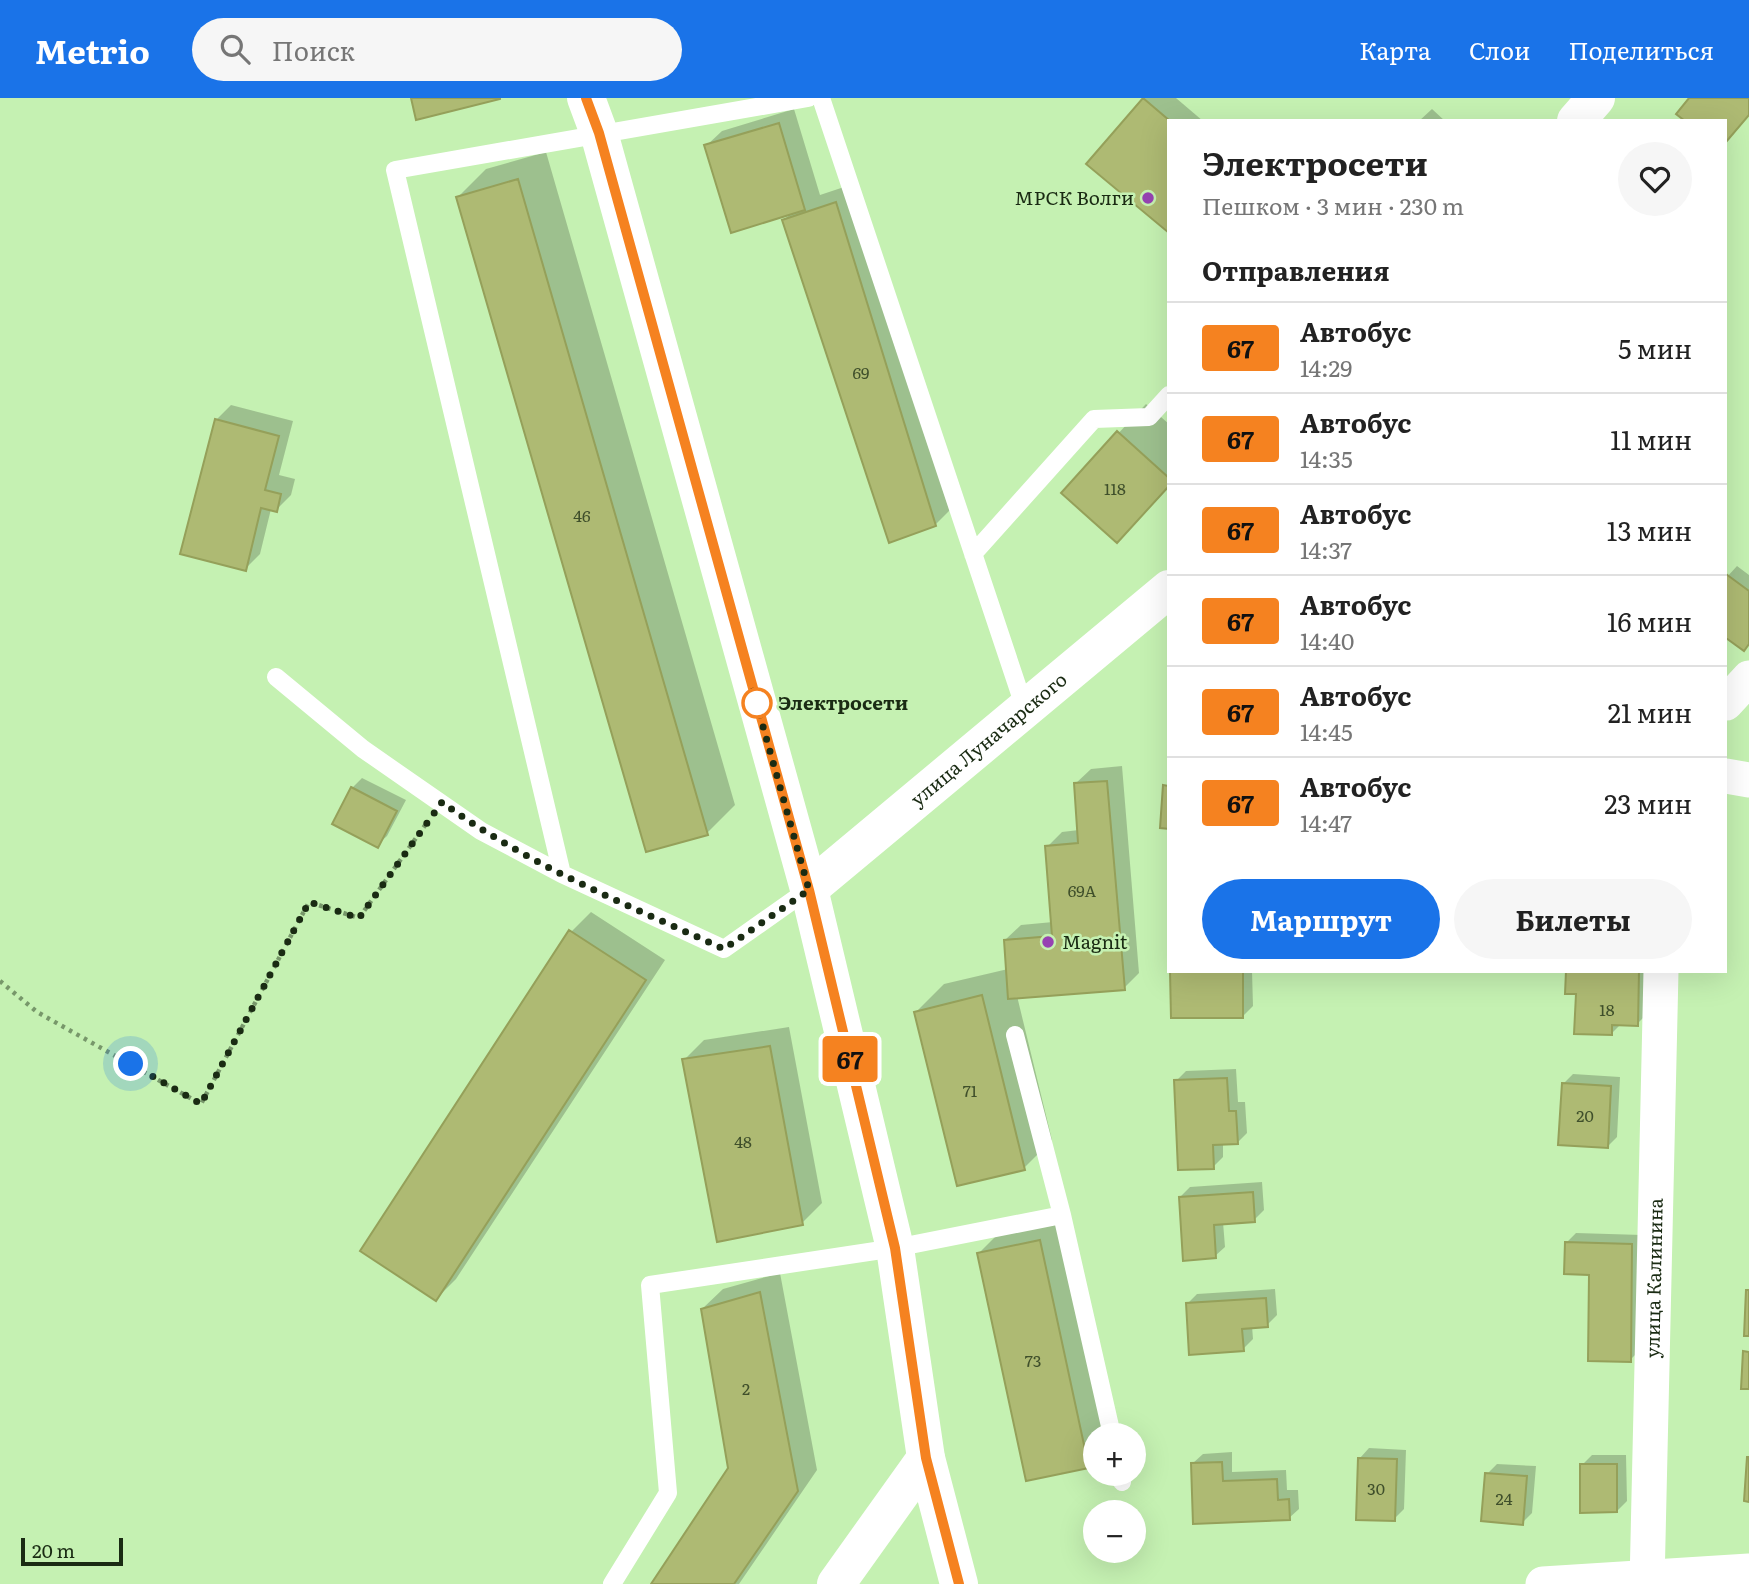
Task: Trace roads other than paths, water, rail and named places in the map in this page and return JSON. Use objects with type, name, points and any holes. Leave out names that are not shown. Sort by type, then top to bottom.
[{"type":"street","points":[[586,98],[599,133],[809,890],[895,1248],[926,1458],[959,1584]]},
{"type":"street","points":[[1578,119],[1596,98]]},
{"type":"street","name":"улица Луначарского","points":[[809,890],[1167,591]]},
{"type":"street","points":[[1727,702],[1749,678]]},
{"type":"street","points":[[1727,776],[1749,780]]},
{"type":"street","name":"улица Калинина","points":[[1647,1580],[1661,973]]},
{"type":"street","points":[[836,1584],[926,1458]]},
{"type":"street","points":[[1543,1584],[1647,1580],[1749,1571]]},
{"type":"lane","points":[[562,874],[394,170],[808,98]]},
{"type":"lane","points":[[821,98],[1025,709]]},
{"type":"lane","points":[[973,554],[1094,419],[1149,417],[1167,397]]},
{"type":"lane","points":[[276,677],[363,749],[481,831],[562,874],[724,949],[809,890]]},
{"type":"lane","points":[[1015,1035],[1062,1214],[1109,1423]]},
{"type":"lane","points":[[612,1584],[668,1493],[650,1285],[895,1248],[1062,1214]]},
{"type":"place","name":"МРСК Волги","points":[[1148,198]]},
{"type":"place","name":"Электросети","points":[[757,703]]},
{"type":"place","name":"Magnit","points":[[1048,942]]}]
